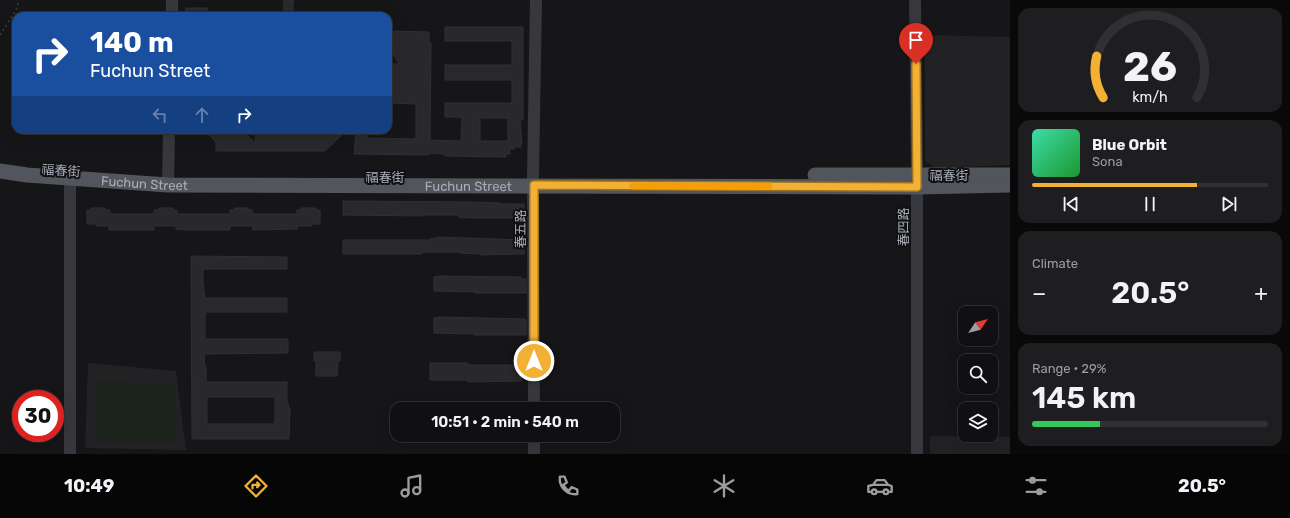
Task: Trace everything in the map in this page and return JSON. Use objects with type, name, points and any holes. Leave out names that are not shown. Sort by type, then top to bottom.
[{"type":"main road","name":"福春街","points":[[0,163],[70,175],[168,181],[917,181],[1010,175]]},
{"type":"main road","points":[[0,171],[27,175],[70,175]]},
{"type":"main road","points":[[917,181],[1010,185]]},
{"type":"street","points":[[172,0],[172,12]]},
{"type":"street","name":"春五路","points":[[534,402],[533,181],[536,0]]},
{"type":"street","name":"春四路","points":[[915,0],[917,181],[917,454]]},
{"type":"street","points":[[168,181],[169,134]]},
{"type":"street","points":[[70,175],[70,454]]},
{"type":"street","points":[[534,442],[534,454]]},
{"type":"path","points":[[15,12],[19,0]]},
{"type":"path","points":[[0,35],[12,16]]},
{"type":"shaded area","points":[[925,35],[1010,37],[1010,165],[935,168],[925,161]]},
{"type":"shaded area","points":[[88,363],[176,371],[186,450],[85,448]]},
{"type":"shaded area","points":[[96,382],[176,383],[175,443],[96,442]]},
{"type":"shaded area","points":[[930,436],[958,436],[958,442],[998,442],[998,437],[1010,437],[1010,454],[930,454]]},
{"type":"building","points":[[284,0],[293,0],[293,12],[283,12]]},
{"type":"building","points":[[186,8],[207,8],[207,12],[186,12]]},
{"type":"building","points":[[445,27],[523,27],[523,120],[520,120],[521,147],[509,149],[510,154],[506,154],[506,157],[445,156],[445,154],[429,153],[429,155],[354,154],[356,134],[367,134],[367,138],[416,139],[416,104],[392,103],[392,64],[399,64],[392,53],[392,31],[429,32],[429,43],[431,43],[430,140],[461,141],[462,117],[445,117],[445,103],[512,103],[512,80],[445,80],[445,65],[512,65],[512,41],[445,41]],"holes":[[[480,118],[508,118],[508,141],[480,141]]]},
{"type":"building","points":[[208,134],[246,134],[255,143],[256,134],[342,135],[325,151],[216,151],[216,142]]},
{"type":"building","points":[[343,201],[524,204],[524,218],[471,218],[459,217],[458,215],[343,215]]},
{"type":"building","points":[[91,208],[105,208],[105,210],[110,210],[110,214],[154,214],[154,210],[159,210],[159,208],[173,208],[173,210],[177,210],[177,214],[230,214],[230,210],[234,210],[234,208],[248,208],[248,210],[252,210],[252,214],[297,214],[297,210],[301,210],[301,208],[316,208],[316,210],[320,210],[320,224],[311,224],[311,226],[297,226],[297,229],[253,230],[253,226],[230,226],[230,230],[185,230],[176,229],[176,226],[154,226],[154,230],[109,230],[109,226],[87,224],[87,210],[91,210]]},
{"type":"building","points":[[436,237],[524,240],[524,254],[480,255],[459,252],[422,252],[422,254],[343,254],[343,240],[431,240],[431,238],[436,239]]},
{"type":"building","points":[[191,256],[287,257],[287,269],[203,269],[203,282],[205,298],[287,298],[287,312],[205,312],[205,339],[288,339],[288,353],[204,354],[206,382],[287,382],[287,404],[290,409],[289,439],[192,439]],"holes":[[[207,397],[275,397],[275,424],[207,424]]]},
{"type":"building","points":[[434,277],[521,277],[521,279],[526,279],[526,293],[434,291]]},
{"type":"building","points":[[434,318],[525,319],[526,335],[434,333]]},
{"type":"building","points":[[314,352],[340,352],[337,376],[316,376],[316,361],[314,361]]},
{"type":"building","points":[[430,363],[521,365],[521,381],[468,382],[468,380],[430,380]]},
{"type":"slow traffic","points":[[633,186],[769,186]]},
{"type":"route","points":[[534,361],[534,185],[917,187],[916,64]]}]
